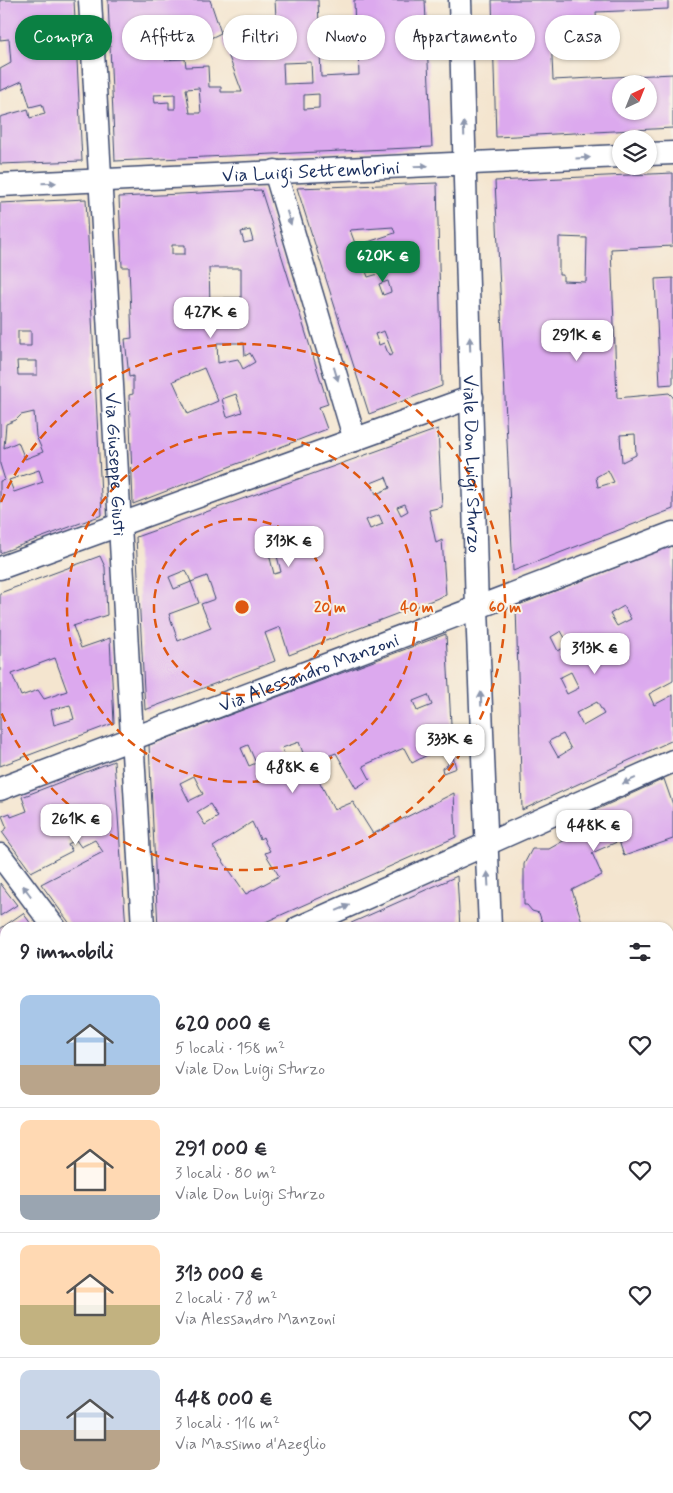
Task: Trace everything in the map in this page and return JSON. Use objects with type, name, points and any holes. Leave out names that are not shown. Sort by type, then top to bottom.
[{"type":"street","name":"Via Giuseppe Giusti","points":[[90,0],[99,181],[134,736],[143,922]]},
{"type":"street","name":"Viale Don Luigi Sturzo","points":[[460,0],[477,609],[490,922]]},
{"type":"street","points":[[657,154],[673,153]]},
{"type":"street","name":"Via Luigi Settembrini","points":[[0,185],[275,171],[465,165],[612,157]]},
{"type":"street","points":[[275,171],[355,440]]},
{"type":"street","points":[[0,568],[472,398]]},
{"type":"street","name":"Via Alessandro Manzoni","points":[[0,789],[134,736],[477,609],[673,533]]},
{"type":"street","points":[[312,922],[486,846],[673,761]]},
{"type":"street","points":[[0,855],[50,922]]},
{"type":"building","points":[[0,0],[74,0],[75,15],[15,15],[15,60],[77,60],[82,161],[0,164],[0,117],[28,109],[30,118],[45,114],[42,104],[30,107],[22,81],[0,91],[0,69],[11,63],[9,39],[0,40]]},
{"type":"building","points":[[108,0],[210,0],[221,33],[213,37],[213,15],[122,15],[122,60],[185,60],[186,67],[208,66],[209,87],[221,87],[221,92],[242,92],[230,60],[297,60],[297,15],[276,15],[275,0],[318,0],[319,15],[307,15],[307,60],[320,60],[321,77],[359,75],[358,60],[385,60],[385,15],[354,15],[354,0],[425,0],[426,15],[395,15],[395,60],[428,60],[432,147],[115,161],[111,60],[112,15],[109,15]],"holes":[[[311,62],[312,83],[284,84],[283,63]],[[199,88],[201,113],[190,113],[186,89]],[[175,94],[175,109],[169,109],[169,102],[155,103],[154,95]],[[319,94],[319,108],[304,109],[304,95]]]},
{"type":"building","points":[[492,0],[668,0],[668,9],[596,12],[596,15],[545,15],[545,60],[552,60],[553,80],[612,77],[612,120],[658,120],[658,75],[653,75],[673,74],[673,128],[496,137],[494,60],[535,60],[535,15],[492,15]]},
{"type":"building","points":[[673,173],[673,246],[611,249],[617,398],[669,393],[673,397],[673,509],[513,571],[495,181]],"holes":[[[559,237],[587,238],[586,282],[563,281],[563,275],[559,275]],[[635,434],[636,455],[622,462],[620,435]],[[608,470],[614,482],[598,487],[596,477]]]},
{"type":"building","points":[[437,183],[442,386],[369,414],[297,188]],"holes":[[[393,227],[395,233],[356,246],[350,230]],[[379,254],[385,272],[368,277],[362,260]],[[388,281],[391,292],[383,295],[379,284]],[[384,331],[393,354],[389,356],[384,343],[379,345],[375,334]]]},
{"type":"building","points":[[261,190],[328,404],[319,407],[327,429],[133,504],[129,395],[133,394],[133,376],[129,377],[125,339],[132,338],[129,267],[122,267],[119,197]],"holes":[[[250,230],[253,241],[244,243],[241,232]],[[172,245],[185,245],[185,254],[172,254]],[[209,268],[241,268],[241,298],[224,298],[224,305],[210,305]],[[217,343],[244,343],[245,356],[250,353],[255,362],[243,369],[238,359],[218,363]],[[204,368],[218,401],[188,414],[173,381]],[[236,394],[242,412],[227,417],[222,399]]]},
{"type":"building","points":[[86,199],[102,515],[0,553],[0,481],[5,480],[0,464],[0,203]],"holes":[[[18,331],[31,331],[31,346],[18,346]],[[17,361],[37,361],[37,375],[18,375]],[[34,412],[36,436],[43,452],[25,459],[18,442],[4,448],[6,424],[16,420],[21,415]],[[39,470],[43,482],[14,492],[9,480]]]},
{"type":"building","points":[[673,278],[673,384],[660,385],[655,279]]},
{"type":"building","points":[[438,429],[442,507],[429,510],[436,543],[442,540],[446,595],[289,655],[280,627],[265,633],[275,661],[145,710],[136,537]],"holes":[[[386,477],[390,488],[376,494],[371,483]],[[405,504],[408,511],[401,515],[397,507]],[[379,515],[383,524],[370,529],[366,520]],[[276,552],[281,572],[274,574],[269,554]],[[186,570],[191,582],[174,589],[169,577]],[[207,576],[215,599],[201,604],[211,628],[178,641],[169,614],[199,603],[191,582]]]},
{"type":"building","points":[[673,545],[673,681],[649,694],[654,705],[673,695],[673,740],[522,810],[516,606]],"holes":[[[624,606],[631,619],[617,626],[610,614]],[[561,631],[569,645],[558,651],[551,637]],[[571,672],[579,688],[567,694],[559,678]],[[597,702],[604,714],[583,726],[576,713]],[[563,734],[571,749],[558,757],[549,741]]]},
{"type":"building","points":[[100,556],[105,567],[107,615],[73,626],[81,648],[110,638],[114,723],[0,766],[0,593]],"holes":[[[55,658],[67,691],[44,699],[38,690],[21,696],[12,674]],[[70,705],[74,719],[54,725],[51,710]]]},
{"type":"building","points":[[446,634],[452,742],[412,763],[404,748],[369,763],[363,766],[370,779],[356,788],[336,753],[310,763],[334,810],[353,802],[373,834],[454,793],[456,837],[265,922],[158,922],[149,745]],"holes":[[[428,695],[432,705],[417,711],[413,701]],[[299,742],[303,753],[286,759],[282,748]],[[248,745],[256,763],[249,766],[241,748]],[[194,776],[203,794],[189,801],[180,783]],[[210,804],[218,817],[205,825],[197,812]],[[252,822],[260,839],[263,837],[270,851],[265,853],[279,876],[246,894],[213,847]]]},
{"type":"building","points":[[453,757],[456,768],[443,773],[442,768],[448,765],[448,759]]},
{"type":"building","points":[[114,761],[126,922],[69,922],[41,884],[103,852],[95,840],[81,847],[76,840],[68,844],[72,851],[31,872],[2,832],[7,828],[2,816],[10,813],[11,817],[27,811],[22,797]]},
{"type":"building","points":[[664,779],[673,805],[673,839],[624,856],[619,841],[592,853],[602,875],[572,890],[582,922],[542,922],[539,913],[532,911],[527,905],[524,905],[524,864],[532,849],[549,849],[565,840],[563,834],[592,820],[589,813]]},
{"type":"building","points":[[457,876],[460,922],[354,922]]},
{"type":"building","points":[[0,883],[17,905],[0,916]]},
{"type":"building","points":[[23,913],[30,922],[10,922]]}]
